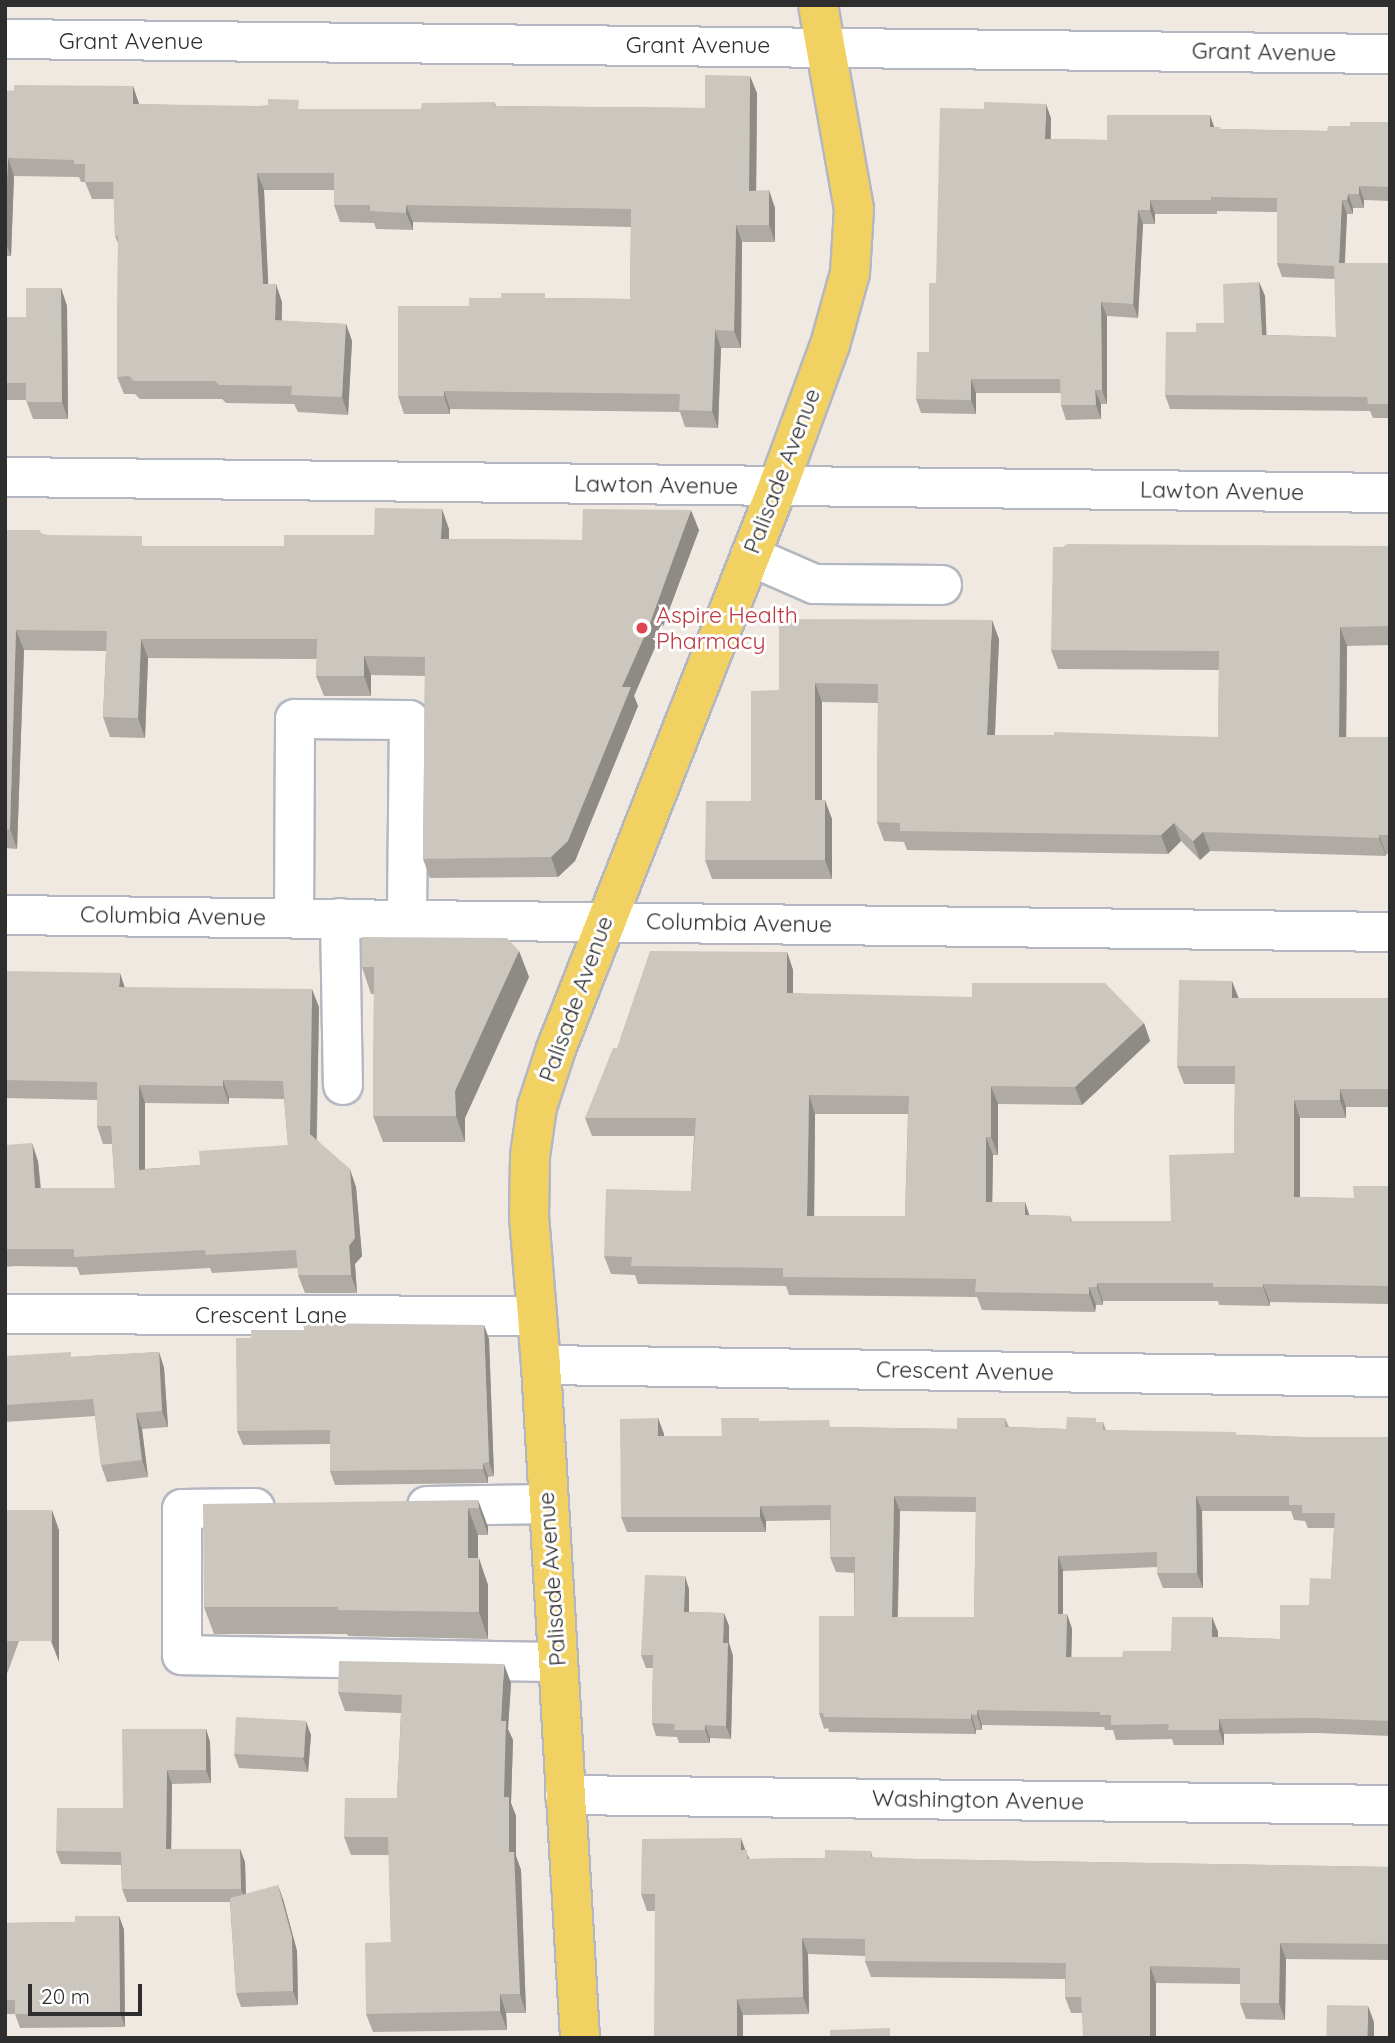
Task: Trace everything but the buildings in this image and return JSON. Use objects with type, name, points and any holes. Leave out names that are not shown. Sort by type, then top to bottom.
[{"type":"main road","name":"Palisade Avenue","points":[[580,2038],[530,1216],[530,1156],[537,1107],[605,921],[778,486],[830,345],[850,273],[855,209],[818,5]]},
{"type":"street","name":"Grant Avenue","points":[[5,40],[825,46],[1390,54]]},
{"type":"street","name":"Lawton Avenue","points":[[5,477],[1390,493]]},
{"type":"street","points":[[750,556],[814,584],[942,585]]},
{"type":"street","points":[[294,918],[295,719],[409,720],[407,918]]},
{"type":"street","name":"Columbia Avenue","points":[[5,915],[1390,932]]},
{"type":"street","points":[[340,918],[342,1085]]},
{"type":"street","name":"Crescent Lane","points":[[5,1314],[537,1316]]},
{"type":"street","name":"Crescent Avenue","points":[[541,1365],[1390,1377]]},
{"type":"street","points":[[398,1506],[547,1504]]},
{"type":"street","points":[[290,1507],[182,1509],[182,1655],[557,1662]]},
{"type":"street","name":"Washington Avenue","points":[[565,1795],[1390,1805]]},
{"type":"place","name":"Aspire Health Pharmacy","points":[[642,628]]}]
